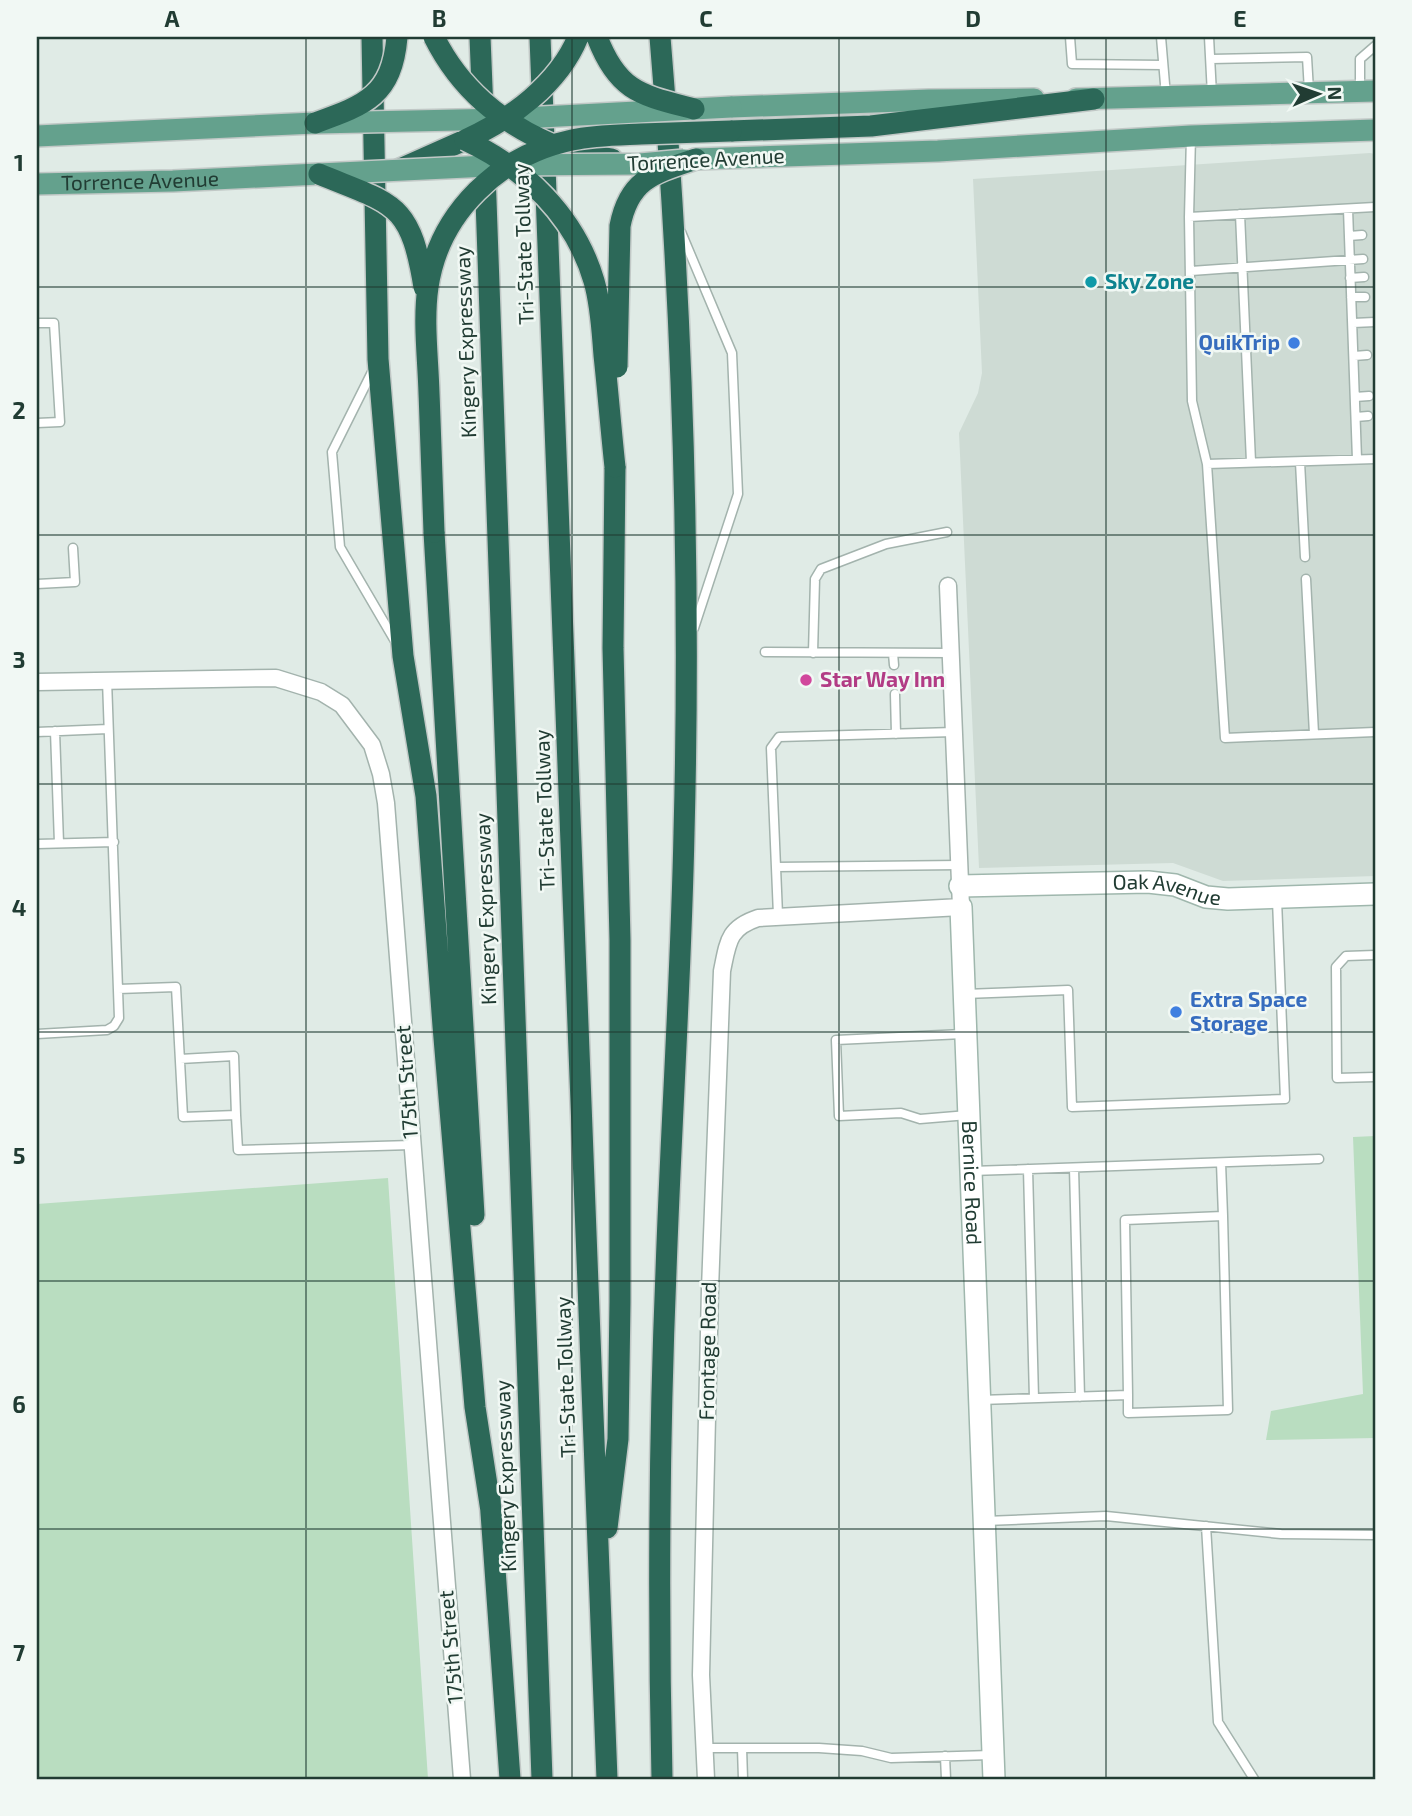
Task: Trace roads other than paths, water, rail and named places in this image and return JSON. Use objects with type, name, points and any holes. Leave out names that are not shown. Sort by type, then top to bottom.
[{"type":"highway","points":[[372,37],[378,359],[403,656],[426,796],[475,1407],[491,1511]]},
{"type":"highway","points":[[315,123],[354,109],[377,95],[393,65],[397,37]]},
{"type":"highway","points":[[434,37],[463,84],[505,120],[553,145],[582,154],[640,163]]},
{"type":"highway","name":"Kingery Expressway","points":[[480,37],[542,1779]]},
{"type":"highway","name":"Tri-State Tollway","points":[[540,37],[600,1582]]},
{"type":"highway","points":[[395,171],[505,120],[558,70],[578,37]]},
{"type":"highway","points":[[597,37],[607,62],[630,88],[694,109]]},
{"type":"highway","points":[[660,37],[673,213],[684,461],[686,650],[685,832],[661,1426],[659,1615],[662,1779]]},
{"type":"highway","points":[[426,302],[433,264],[452,222],[478,190],[509,165],[553,145],[599,136],[871,126],[1094,99]]},
{"type":"highway","points":[[394,121],[465,140],[525,177],[558,211],[582,251],[594,279],[599,303],[615,467]]},
{"type":"highway","points":[[607,1779],[600,1582],[618,1438],[620,940],[612,648],[620,226],[628,198],[641,183],[660,172],[696,159]]},
{"type":"highway","points":[[319,174],[382,200],[402,216],[417,248],[426,302],[434,532],[491,1511],[510,1779]]},
{"type":"main road","points":[[37,136],[315,123],[505,120],[731,107],[929,100],[1094,99],[1368,91]]},
{"type":"main road","name":"Torrence Avenue","points":[[37,184],[938,151],[1191,136],[1375,130]]},
{"type":"street","name":"Bernice Road","points":[[948,586],[995,1779]]},
{"type":"street","name":"175th Street","points":[[37,682],[276,678],[321,692],[342,705],[372,746],[386,803],[463,1779]]},
{"type":"street","name":"Oak Avenue","points":[[739,927],[758,918],[961,886],[1148,882],[1175,885],[1206,897],[1228,899],[1375,894]]},
{"type":"street","name":"Frontage Road","points":[[706,1779],[701,1675],[709,1317],[722,971],[727,943],[739,927]]},
{"type":"lane","points":[[1070,37],[1072,64],[1163,65]]},
{"type":"lane","points":[[1161,37],[1166,96]]},
{"type":"lane","points":[[1209,37],[1212,95]]},
{"type":"lane","points":[[1368,91],[1360,59],[1375,46]]},
{"type":"lane","points":[[1211,60],[1307,57],[1309,93]]},
{"type":"lane","points":[[1191,136],[1189,217],[1192,401],[1207,464],[1225,737],[1375,732]]},
{"type":"lane","points":[[1189,217],[1375,207]]},
{"type":"lane","points":[[1348,209],[1357,459]]},
{"type":"lane","points":[[673,213],[733,353],[738,494],[686,650]]},
{"type":"lane","points":[[1240,214],[1251,462]]},
{"type":"lane","points":[[1349,236],[1362,235]]},
{"type":"lane","points":[[1191,271],[1363,259]]},
{"type":"lane","points":[[1350,278],[1364,277]]},
{"type":"lane","points":[[1352,297],[1365,297]]},
{"type":"lane","points":[[1353,323],[1375,322]]},
{"type":"lane","points":[[37,323],[54,323],[60,422],[37,423]]},
{"type":"lane","points":[[1354,356],[1367,355]]},
{"type":"lane","points":[[378,359],[332,452],[333,465],[341,547],[403,656]]},
{"type":"lane","points":[[1354,377],[1367,376]]},
{"type":"lane","points":[[1355,397],[1369,396]]},
{"type":"lane","points":[[1356,417],[1368,416]]},
{"type":"lane","points":[[1207,464],[1375,459]]},
{"type":"lane","points":[[1300,461],[1305,557]]},
{"type":"lane","points":[[813,653],[815,579],[821,569],[886,544],[947,532]]},
{"type":"lane","points":[[37,584],[75,582],[73,548]]},
{"type":"lane","points":[[1306,579],[1314,734]]},
{"type":"lane","points":[[765,652],[951,653]]},
{"type":"lane","points":[[893,653],[894,665]]},
{"type":"lane","points":[[37,1034],[107,1030],[114,1026],[119,1018],[107,680]]},
{"type":"lane","points":[[895,694],[896,734]]},
{"type":"lane","points":[[37,732],[108,729]]},
{"type":"lane","points":[[55,731],[59,843]]},
{"type":"lane","points":[[778,915],[771,748],[779,737],[954,732]]},
{"type":"lane","points":[[37,844],[114,842]]},
{"type":"lane","points":[[776,867],[961,886]]},
{"type":"lane","points":[[964,995],[1068,990],[1072,1107],[1285,1099],[1277,897]]},
{"type":"lane","points":[[1375,955],[1346,956],[1335,967],[1337,1078],[1375,1077]]},
{"type":"lane","points":[[118,989],[176,987],[183,1117],[236,1115]]},
{"type":"lane","points":[[966,1033],[836,1040],[839,1116],[901,1113],[920,1119],[969,1115]]},
{"type":"lane","points":[[180,1059],[234,1056],[238,1150],[412,1145]]},
{"type":"lane","points":[[971,1171],[1319,1159]]},
{"type":"lane","points":[[1222,1163],[1228,1410],[1128,1413],[1125,1220],[1223,1216]]},
{"type":"lane","points":[[1074,1168],[1080,1397]]},
{"type":"lane","points":[[1028,1169],[1034,1398]]},
{"type":"lane","points":[[980,1400],[1128,1395]]},
{"type":"lane","points":[[985,1521],[1106,1516],[1281,1534],[1375,1535]]},
{"type":"lane","points":[[1206,1526],[1219,1722],[1254,1779]]},
{"type":"lane","points":[[704,1748],[819,1748],[862,1751],[891,1758],[993,1754]]},
{"type":"lane","points":[[742,1748],[743,1779]]},
{"type":"lane","points":[[945,1756],[946,1779]]},
{"type":"place","name":"Sky Zone","points":[[1091,282]]},
{"type":"place","name":"QuikTrip","points":[[1294,343]]},
{"type":"place","name":"Star Way Inn","points":[[806,680]]},
{"type":"place","name":"Extra Space Storage","points":[[1176,1012]]}]
